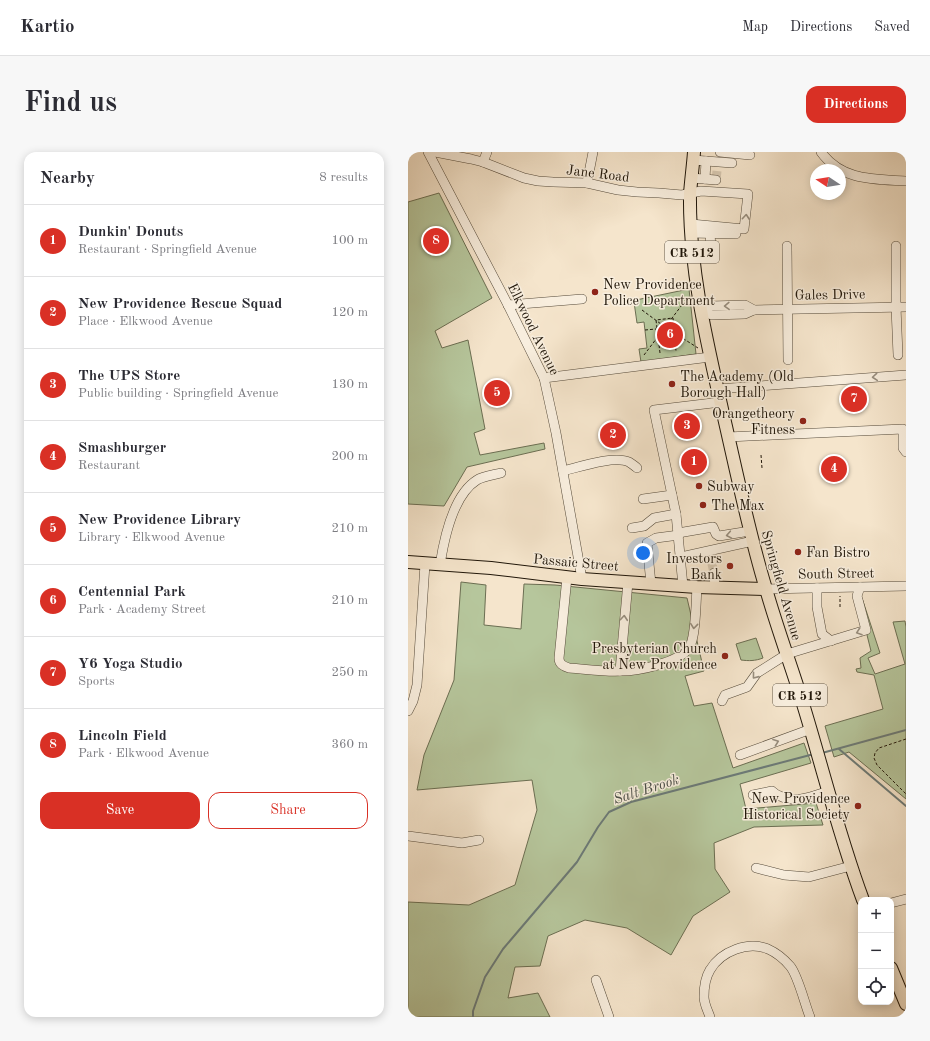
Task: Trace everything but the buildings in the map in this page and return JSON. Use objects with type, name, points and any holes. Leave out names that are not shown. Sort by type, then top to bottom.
[{"type":"main road","name":"Springfield Avenue","points":[[694,156],[690,193],[692,249],[701,311],[710,357],[739,488],[766,589],[811,729],[851,866],[862,897]]},
{"type":"main road","name":"Passaic Street","points":[[408,562],[490,568],[582,579],[697,587],[714,577],[766,589]]},
{"type":"main road","points":[[891,969],[906,1004]]},
{"type":"street","name":"Elkwood Avenue","points":[[428,152],[508,305],[544,378],[556,433],[582,579]]},
{"type":"street","name":"Jane Road","points":[[435,152],[471,158],[524,178],[553,182],[588,183],[618,190],[682,195],[701,191],[748,194],[744,229],[691,228]]},
{"type":"street","points":[[484,162],[487,152]]},
{"type":"street","points":[[588,183],[592,152]]},
{"type":"street","points":[[720,152],[750,155]]},
{"type":"street","points":[[821,152],[835,167],[853,176],[906,181]]},
{"type":"street","points":[[694,156],[706,161],[732,163]]},
{"type":"street","points":[[705,179],[706,161]]},
{"type":"street","points":[[691,178],[716,180]]},
{"type":"street","points":[[691,228],[710,233],[740,234]]},
{"type":"street","points":[[692,249],[711,248],[710,233]]},
{"type":"street","points":[[787,246],[788,360]]},
{"type":"street","points":[[896,246],[898,354]]},
{"type":"street","points":[[508,305],[582,299]]},
{"type":"street","name":"Gales Drive","points":[[701,311],[711,306],[745,305],[754,310],[906,307]]},
{"type":"street","points":[[544,378],[710,357]]},
{"type":"street","points":[[718,389],[906,375]]},
{"type":"street","points":[[683,586],[676,514],[654,410],[720,402]]},
{"type":"street","points":[[728,437],[903,429],[903,448],[906,452]]},
{"type":"street","points":[[563,471],[598,462],[617,460],[628,462],[637,468]]},
{"type":"street","points":[[440,565],[451,520],[462,495],[469,486],[478,479],[501,473]]},
{"type":"street","points":[[643,499],[672,495]]},
{"type":"street","points":[[632,528],[644,526],[654,518],[676,514]]},
{"type":"street","points":[[651,584],[648,543],[656,538],[713,527],[716,534],[719,536],[751,536]]},
{"type":"street","points":[[681,557],[751,536]]},
{"type":"street","points":[[408,711],[413,702],[417,685],[425,564]]},
{"type":"street","points":[[567,577],[559,662],[564,667],[569,668],[620,671],[664,664],[682,654],[689,648],[693,637],[697,587]]},
{"type":"street","points":[[620,671],[628,582]]},
{"type":"street","name":"South Street","points":[[766,589],[906,586]]},
{"type":"street","points":[[722,701],[725,695],[747,687],[756,673],[787,654],[866,630],[857,596],[860,587]]},
{"type":"street","points":[[817,588],[817,607],[822,634],[831,641]]},
{"type":"street","points":[[740,755],[811,729]]},
{"type":"street","points":[[753,795],[772,791],[784,798],[801,799],[829,791]]},
{"type":"street","points":[[408,836],[462,844],[479,840]]},
{"type":"street","points":[[756,868],[784,875],[810,877],[851,866]]},
{"type":"street","points":[[894,902],[906,899]]},
{"type":"street","points":[[710,1017],[704,998],[704,986],[710,970],[718,959],[729,952],[748,946],[767,949],[783,959],[791,967],[810,1017]]},
{"type":"street","points":[[596,980],[608,1017]]},
{"type":"path","points":[[644,355],[689,295]]},
{"type":"path","points":[[642,310],[698,349]]},
{"type":"path","points":[[656,320],[673,318]]},
{"type":"path","points":[[673,318],[676,351]]},
{"type":"path","points":[[656,320],[660,354]]},
{"type":"path","points":[[645,330],[657,328]]},
{"type":"path","points":[[658,337],[674,333]]},
{"type":"path","points":[[761,455],[762,468]]},
{"type":"path","points":[[840,596],[840,607]]},
{"type":"path","points":[[906,739],[879,748],[874,758],[877,765],[906,794]]},
{"type":"green space","points":[[439,193],[492,298],[435,331],[442,348],[468,340],[485,429],[474,433],[480,455],[544,443],[545,449],[467,467],[444,506],[408,504],[408,202]]},
{"type":"green space","points":[[689,289],[696,354],[641,362],[639,349],[647,348],[644,322],[637,323],[634,302],[636,300]]},
{"type":"green space","points":[[461,582],[486,585],[484,625],[521,629],[524,584],[555,585],[687,598],[704,671],[685,676],[694,706],[712,703],[733,768],[804,743],[811,763],[740,784],[746,809],[816,803],[823,825],[754,827],[714,843],[715,869],[730,892],[693,916],[671,955],[627,928],[585,920],[548,936],[540,966],[515,967],[508,998],[538,993],[550,1017],[408,1017],[408,902],[469,905],[515,885],[537,810],[532,780],[417,790],[424,755],[454,680]]},
{"type":"green space","points":[[862,598],[880,653],[868,658],[875,674],[905,664],[893,622],[905,621],[906,799],[849,752],[834,757],[825,726],[883,709],[874,675],[857,672],[856,669],[861,668],[860,658],[871,651],[861,611]]},
{"type":"green space","points":[[756,638],[763,658],[757,660],[741,660],[736,644]]},
{"type":"waterway","name":"Salt Brook","points":[[822,753],[906,730]]},
{"type":"waterway","points":[[839,749],[906,806]]},
{"type":"waterway","name":"Salt Brook","points":[[473,1017],[473,1011],[485,977],[503,949],[577,862],[609,812],[631,802],[814,754]]},
{"type":"tunnel","points":[[716,180],[718,162]]},
{"type":"tunnel","points":[[709,550],[714,573]]},
{"type":"place","name":"Lincoln Field","points":[[436,241]]},
{"type":"place","name":"New Providence Police Department","points":[[595,292]]},
{"type":"place","name":"Centennial Park","points":[[670,335]]},
{"type":"place","name":"The Academy (Old Borough Hall)","points":[[672,384]]},
{"type":"place","name":"New Providence Library","points":[[497,393]]},
{"type":"place","name":"Y6 Yoga Studio","points":[[854,399]]},
{"type":"place","name":"Orangetheory Fitness","points":[[803,421]]},
{"type":"place","name":"The UPS Store","points":[[687,426]]},
{"type":"place","name":"New Providence Rescue Squad","points":[[613,435]]},
{"type":"place","name":"Dunkin' Donuts","points":[[694,462]]},
{"type":"place","name":"Smashburger","points":[[834,469]]},
{"type":"place","name":"Subway","points":[[699,486]]},
{"type":"place","name":"The Max","points":[[703,505]]},
{"type":"place","name":"Fan Bistro","points":[[798,552]]},
{"type":"place","name":"Investors Bank","points":[[730,566]]},
{"type":"place","name":"Presbyterian Church at New Providence","points":[[725,656]]},
{"type":"place","name":"New Providence Historical Society","points":[[858,806]]}]
